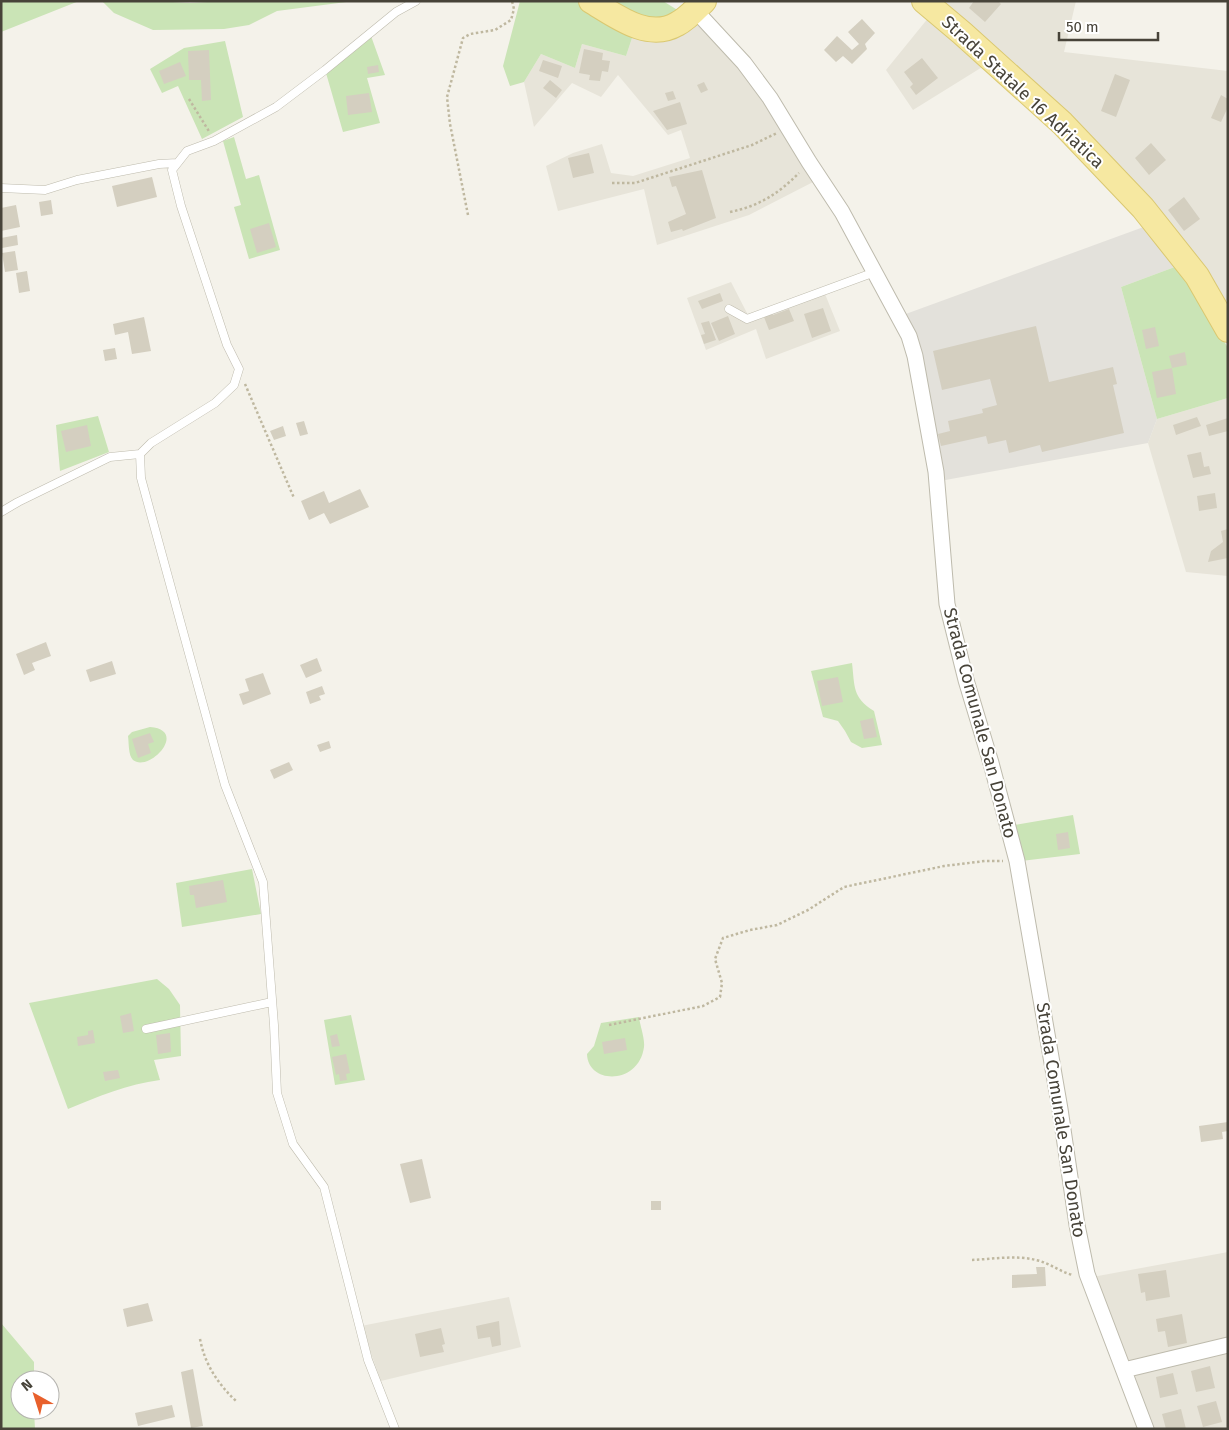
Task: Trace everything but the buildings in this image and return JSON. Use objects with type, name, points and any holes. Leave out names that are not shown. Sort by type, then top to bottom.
[{"type":"main road","points":[[591,1],[624,21],[653,30],[665,30],[678,24],[699,6]]},
{"type":"main road","name":"Strada Statale 16 Adriatica","points":[[924,1],[1062,123],[1143,208],[1197,276],[1228,330]]},
{"type":"street","name":"Strada Comunale San Donato","points":[[699,6],[770,98],[808,162],[842,212],[909,336],[915,356],[936,472],[947,604],[966,680],[992,763],[1017,861],[1060,1109],[1077,1225],[1087,1274],[1146,1429]]},
{"type":"street","points":[[1124,1370],[1228,1345]]},
{"type":"lane","points":[[1,512],[110,458],[140,454],[151,442],[215,403],[234,385],[239,369],[227,345],[181,206],[172,170],[187,151],[214,141],[276,107],[396,12],[416,1]]},
{"type":"lane","points":[[1,188],[45,190],[77,180],[160,164],[177,163]]},
{"type":"lane","points":[[729,309],[747,319],[875,272]]},
{"type":"lane","points":[[140,454],[141,478],[225,784],[263,882],[277,1093],[293,1144],[324,1187],[368,1360],[395,1429]]},
{"type":"lane","points":[[146,1029],[272,1002]]},
{"type":"path","points":[[468,215],[450,124],[447,97],[463,38],[470,34],[495,30],[511,20],[514,9],[512,1]]},
{"type":"path","points":[[189,99],[214,141]]},
{"type":"path","points":[[612,183],[635,183],[752,145],[787,127]]},
{"type":"path","points":[[730,212],[746,209],[765,201],[792,180],[808,162]]},
{"type":"path","points":[[239,369],[294,498]]},
{"type":"path","points":[[609,1025],[703,1006],[720,997],[722,983],[715,959],[723,938],[776,925],[808,910],[844,887],[944,866],[986,860],[1017,861]]},
{"type":"path","points":[[972,1260],[1012,1258],[1035,1260],[1051,1264],[1072,1275],[1087,1274]]},
{"type":"path","points":[[200,1339],[202,1351],[212,1373],[222,1387],[237,1402]]},
{"type":"shaded area","points":[[942,1],[1076,1],[1064,52],[1228,71],[1228,298],[1222,308],[1000,56],[913,110],[886,70]]},
{"type":"shaded area","points":[[698,17],[752,77],[817,180],[749,215],[657,245],[644,189],[558,211],[546,166],[573,153],[602,144],[611,173],[633,176],[690,158],[681,130],[668,135],[618,75],[601,97],[572,83],[534,127],[524,82],[541,54],[575,68],[582,44],[626,56],[633,35]]},
{"type":"shaded area","points":[[1149,225],[1180,265],[1121,287],[1157,419],[1148,443],[940,481],[903,315]]},
{"type":"shaded area","points":[[731,282],[748,315],[823,289],[840,331],[766,359],[756,329],[706,350],[687,298]]},
{"type":"shaded area","points":[[1228,398],[1228,576],[1186,572],[1148,443],[1157,419]]},
{"type":"shaded area","points":[[1228,1252],[1228,1429],[1140,1429],[1087,1278]]},
{"type":"shaded area","points":[[509,1297],[521,1347],[381,1381],[361,1326]]},
{"type":"green space","points":[[1,1],[79,1],[1,32]]},
{"type":"green space","points":[[102,1],[190,3],[225,1],[354,1],[277,11],[249,25],[224,29],[153,30],[114,13]]},
{"type":"green space","points":[[520,1],[576,1],[633,35],[626,56],[582,44],[575,68],[541,54],[524,82],[510,86],[503,66]]},
{"type":"green space","points":[[609,1],[663,1],[679,11],[653,21]]},
{"type":"green space","points":[[371,36],[385,75],[367,78],[380,123],[343,132],[326,73]]},
{"type":"green space","points":[[225,41],[243,117],[202,139],[178,86],[162,93],[150,69],[184,48]]},
{"type":"green space","points":[[234,137],[246,179],[259,175],[280,250],[249,259],[234,207],[241,205],[223,141]]},
{"type":"green space","points":[[1180,265],[1228,348],[1228,398],[1157,419],[1121,287]]},
{"type":"green space","points":[[98,416],[109,452],[60,471],[56,425]]},
{"type":"green space","points":[[852,663],[856,691],[862,701],[874,711],[882,745],[862,748],[851,742],[838,721],[823,717],[811,671]]},
{"type":"green space","points":[[150,727],[161,730],[166,735],[166,742],[156,756],[148,761],[140,762],[133,760],[129,752],[128,736],[132,732]]},
{"type":"green space","points":[[1073,815],[1080,854],[1021,861],[1014,825]]},
{"type":"green space","points":[[252,869],[261,914],[182,927],[176,883]]},
{"type":"green space","points":[[157,979],[169,989],[180,1005],[181,1056],[154,1060],[160,1080],[124,1088],[68,1109],[29,1003]]},
{"type":"green space","points":[[351,1015],[365,1080],[335,1085],[324,1020]]},
{"type":"green space","points":[[639,1017],[644,1047],[640,1059],[633,1068],[624,1074],[614,1076],[604,1075],[596,1071],[590,1064],[587,1054],[594,1046],[601,1023]]},
{"type":"green space","points":[[1,1323],[34,1362],[34,1370],[10,1370],[10,1420],[35,1420],[35,1429],[1,1429]]}]
